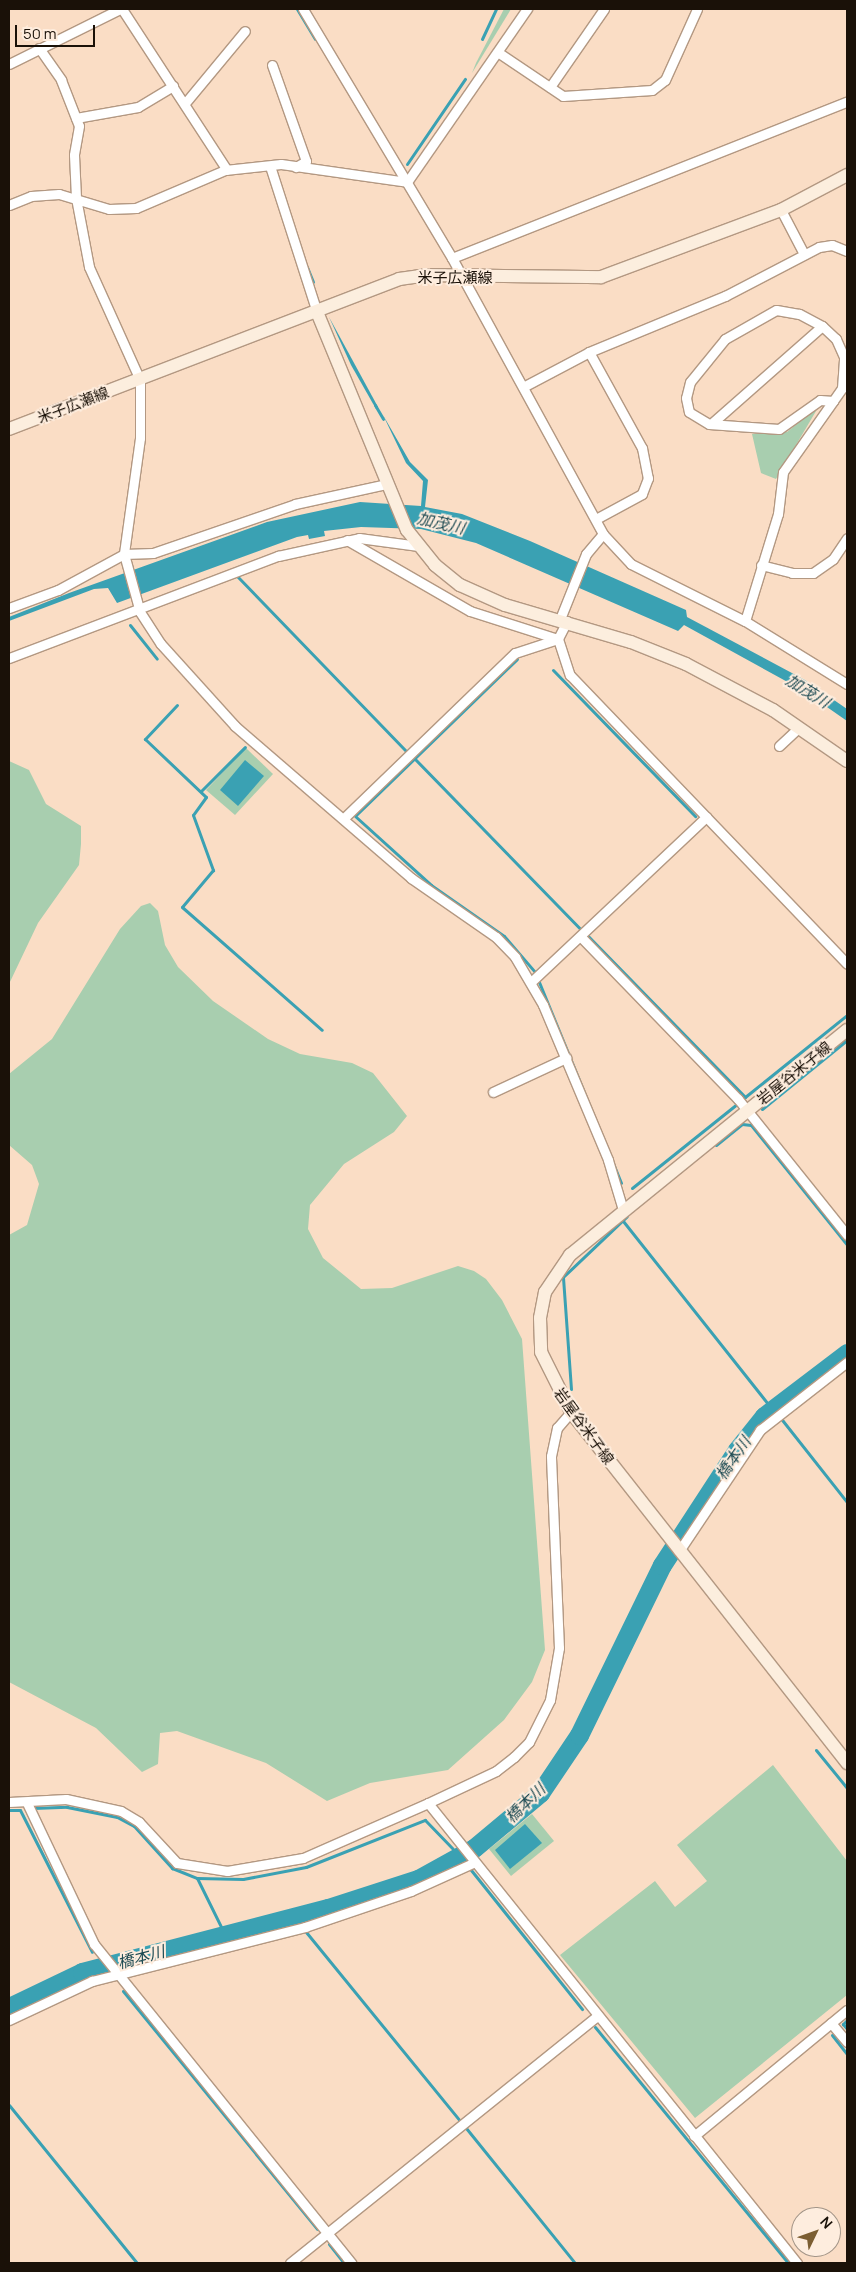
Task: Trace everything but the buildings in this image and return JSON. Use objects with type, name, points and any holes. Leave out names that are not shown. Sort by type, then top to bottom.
[{"type":"main road","name":"米子広瀬線","points":[[9,429],[318,312],[399,279],[460,276],[601,277],[781,210],[847,174]]},
{"type":"main road","points":[[318,312],[388,489],[407,530],[418,546],[460,585],[505,605],[564,616],[686,664],[798,728],[847,761]]},
{"type":"main road","name":"岩屋谷米子線","points":[[847,1030],[623,1210],[570,1256],[545,1292],[541,1352],[571,1412],[847,1763]]},
{"type":"street","points":[[9,64],[121,9],[186,102],[227,170]]},
{"type":"street","points":[[303,9],[452,258],[460,276],[523,386],[603,534],[632,564],[744,621],[847,684]]},
{"type":"street","points":[[408,182],[499,53],[527,9]]},
{"type":"street","points":[[550,87],[604,9]]},
{"type":"street","points":[[499,53],[550,87],[573,98],[657,88],[665,80],[696,9]]},
{"type":"street","points":[[186,102],[245,31]]},
{"type":"street","points":[[39,48],[61,80],[80,131],[74,154],[76,198],[89,266],[140,380],[140,438],[124,554],[128,577],[138,607],[161,644],[235,726],[345,817],[411,878],[496,937],[532,982],[566,1058],[623,1210]]},
{"type":"street","points":[[272,65],[306,161],[295,167]]},
{"type":"street","points":[[76,118],[138,106],[174,86]]},
{"type":"street","points":[[452,258],[847,102]]},
{"type":"street","points":[[9,205],[44,194],[76,198],[109,209],[136,208],[227,170],[270,166],[295,167],[408,182]]},
{"type":"street","points":[[270,166],[318,312]]},
{"type":"street","points":[[781,210],[804,254]]},
{"type":"street","points":[[523,386],[589,352],[725,296],[804,254],[832,245],[847,251]]},
{"type":"street","points":[[744,621],[778,514],[783,472],[833,402],[842,388],[846,366],[836,339],[822,326],[799,314],[776,310],[725,338],[694,372],[686,398],[694,418],[711,424],[779,429],[820,400],[833,402]]},
{"type":"street","points":[[711,424],[822,326]]},
{"type":"street","points":[[589,352],[642,448],[648,478],[642,494],[596,519]]},
{"type":"street","points":[[9,608],[58,590],[124,554],[153,553],[295,504],[388,489]]},
{"type":"street","points":[[603,534],[586,554],[558,639],[570,675],[847,964]]},
{"type":"street","points":[[761,565],[792,574],[813,573],[833,559],[847,538]]},
{"type":"street","points":[[9,658],[138,607],[278,556],[347,540],[418,546]]},
{"type":"street","points":[[347,540],[470,611],[558,639]]},
{"type":"street","points":[[345,817],[515,654],[558,639]]},
{"type":"street","points":[[779,746],[798,728]]},
{"type":"street","points":[[532,982],[706,817]]},
{"type":"street","points":[[581,937],[747,1110],[847,1235]]},
{"type":"street","points":[[493,1092],[566,1058]]},
{"type":"street","points":[[678,1550],[760,1430],[847,1362]]},
{"type":"street","points":[[9,1802],[27,1803],[66,1799],[121,1811],[140,1822],[177,1862],[227,1871],[303,1858],[496,1771],[529,1742],[550,1700],[559,1648],[551,1456],[557,1428],[571,1412]]},
{"type":"street","points":[[27,1803],[94,1944],[351,2263]]},
{"type":"street","points":[[428,1803],[461,1848],[797,2263]]},
{"type":"street","points":[[9,2020],[92,1981],[305,1927],[412,1891],[472,1861]]},
{"type":"street","points":[[694,2136],[847,2010]]},
{"type":"street","points":[[290,2263],[596,2016]]},
{"type":"street","points":[[831,2023],[847,2042]]},
{"type":"green space","points":[[504,9],[511,9],[472,73],[476,63]]},
{"type":"green space","points":[[819,406],[776,479],[761,473],[752,434],[787,432]]},
{"type":"green space","points":[[246,748],[273,774],[235,815],[206,790]]},
{"type":"green space","points":[[9,761],[29,770],[46,804],[81,826],[81,844],[79,865],[38,923],[9,984]]},
{"type":"green space","points":[[150,903],[158,911],[165,945],[178,967],[213,1001],[268,1039],[300,1054],[352,1063],[373,1073],[407,1116],[394,1132],[344,1164],[310,1205],[308,1229],[323,1258],[361,1289],[392,1288],[458,1266],[474,1271],[486,1279],[502,1300],[522,1339],[545,1650],[532,1682],[504,1720],[448,1770],[370,1783],[327,1801],[266,1763],[177,1731],[160,1733],[158,1764],[142,1772],[96,1728],[9,1682],[9,1235],[27,1225],[39,1184],[32,1165],[9,1145],[9,1074],[52,1039],[120,929],[141,906]]},
{"type":"green space","points":[[773,1765],[847,1861],[847,1995],[695,2118],[560,1955],[655,1881],[675,1907],[707,1881],[677,1845]]},
{"type":"green space","points":[[532,1814],[554,1841],[511,1876],[489,1849]]},
{"type":"water","points":[[329,317],[378,407],[376,409],[351,365]]},
{"type":"water","name":"加茂川","points":[[383,415],[410,462],[428,480],[425,507],[462,514],[530,541],[686,610],[687,617],[805,680],[847,709],[847,721],[804,691],[684,625],[678,631],[476,543],[421,529],[361,527],[324,531],[325,536],[309,539],[308,535],[297,537],[117,603],[108,588],[94,589],[9,621],[9,617],[69,593],[267,522],[360,502],[421,506],[423,481],[406,463]]},
{"type":"water","points":[[245,760],[264,776],[238,806],[220,790]]},
{"type":"water","points":[[525,1824],[542,1843],[510,1869],[495,1850]]},
{"type":"water","points":[[486,1870],[548,1945],[694,2126]]},
{"type":"waterway","points":[[297,9],[315,39]]},
{"type":"waterway","points":[[482,39],[496,9]]},
{"type":"waterway","points":[[407,164],[465,79]]},
{"type":"waterway","points":[[307,267],[313,282]]},
{"type":"waterway","points":[[375,405],[383,419]]},
{"type":"waterway","points":[[237,576],[407,752]]},
{"type":"waterway","points":[[130,625],[157,659]]},
{"type":"waterway","points":[[356,815],[517,659]]},
{"type":"waterway","points":[[553,670],[695,816]]},
{"type":"waterway","points":[[177,705],[145,739],[206,797],[193,815],[213,870],[182,907],[322,1030]]},
{"type":"waterway","points":[[201,791],[245,747]]},
{"type":"waterway","points":[[414,758],[581,930]]},
{"type":"waterway","points":[[355,816],[431,885],[504,936],[535,972]]},
{"type":"waterway","points":[[588,936],[745,1097],[847,1015]]},
{"type":"waterway","points":[[539,982],[621,1183]]},
{"type":"waterway","points":[[762,1109],[847,1040]]},
{"type":"waterway","points":[[632,1188],[737,1104]]},
{"type":"waterway","points":[[716,1145],[742,1124],[751,1125],[847,1245]]},
{"type":"waterway","points":[[571,1389],[563,1277],[627,1216]]},
{"type":"waterway","points":[[623,1221],[772,1409]]},
{"type":"waterway","name":"橋本川","points":[[9,2007],[82,1972],[328,1908],[418,1879],[474,1848],[540,1793],[579,1735],[662,1565],[737,1450],[764,1416],[847,1353]]},
{"type":"waterway","points":[[779,1416],[847,1502]]},
{"type":"waterway","points":[[816,1750],[847,1788]]},
{"type":"waterway","points":[[33,1808],[67,1807],[117,1817],[134,1826],[172,1868],[197,1878],[243,1879],[306,1867],[425,1820],[453,1849]]},
{"type":"waterway","points":[[9,1810],[20,1810],[92,1952]]},
{"type":"waterway","points":[[471,1870],[582,2009]]},
{"type":"waterway","points":[[197,1878],[225,1935]]},
{"type":"waterway","points":[[306,1932],[461,2122]]},
{"type":"waterway","points":[[123,1991],[317,2229]]},
{"type":"waterway","points":[[847,2020],[843,2024],[847,2029]]},
{"type":"waterway","points":[[595,2027],[788,2263]]},
{"type":"waterway","points":[[832,2035],[847,2054]]},
{"type":"waterway","points":[[9,2105],[137,2263]]},
{"type":"waterway","points":[[466,2128],[575,2263]]},
{"type":"waterway","points":[[329,2244],[344,2263]]}]
